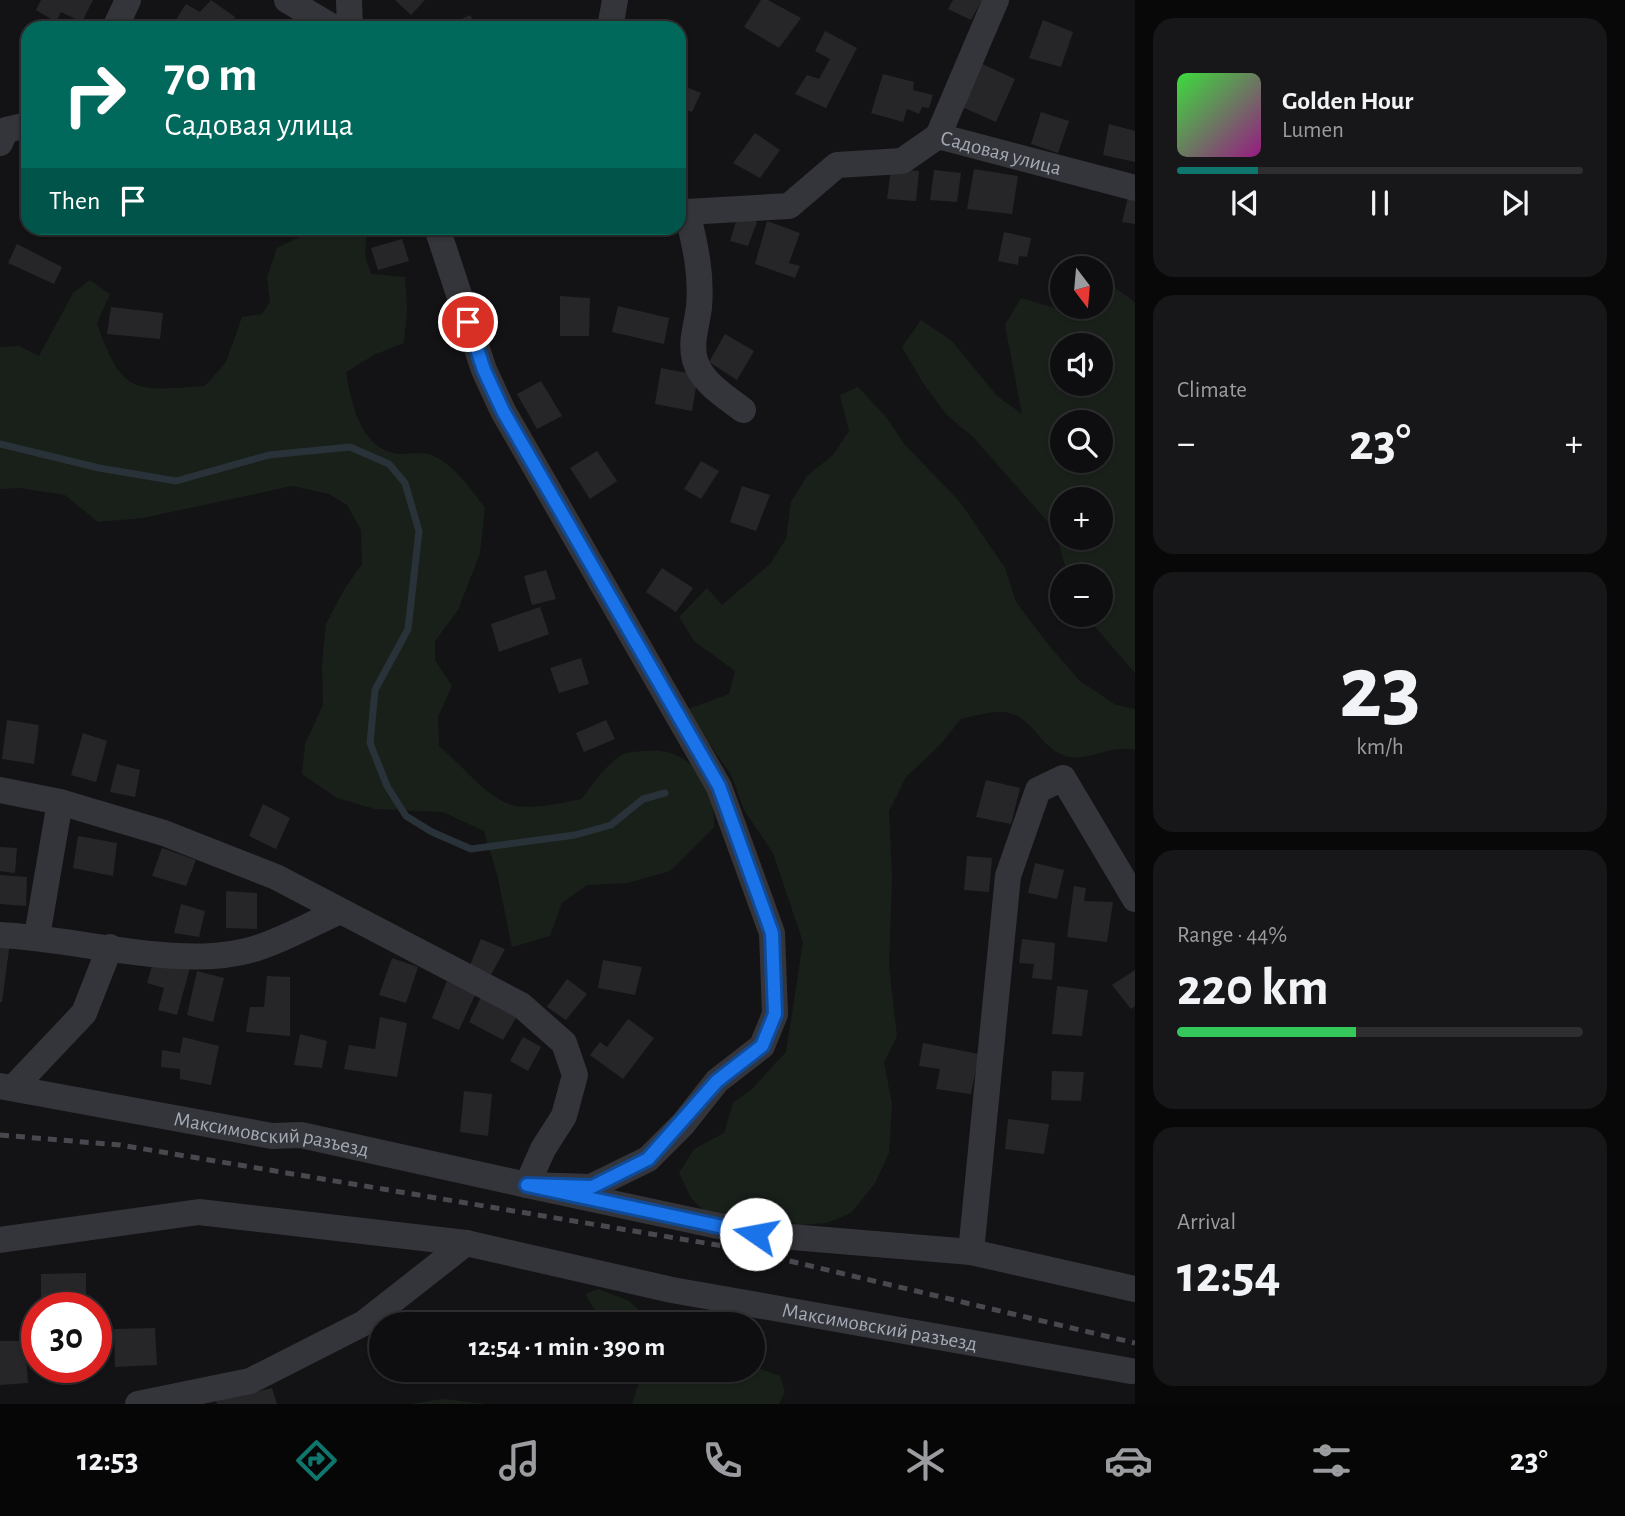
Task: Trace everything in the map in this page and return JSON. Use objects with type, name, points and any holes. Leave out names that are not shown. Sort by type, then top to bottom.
[{"type":"street","points":[[118,21],[128,0]]},
{"type":"street","points":[[287,0],[322,21]]},
{"type":"street","points":[[349,0],[350,21]]},
{"type":"street","points":[[611,21],[615,0]]},
{"type":"street","points":[[939,136],[996,0]]},
{"type":"street","name":"Садовая улица","points":[[686,210],[789,206],[837,165],[902,162],[939,136],[1135,188]]},
{"type":"street","points":[[686,220],[699,264],[699,308],[693,341],[695,362],[710,384],[743,410]]},
{"type":"street","points":[[0,790],[60,802],[164,833],[276,877],[520,1006],[564,1043],[575,1075],[564,1116],[527,1185],[592,1187],[648,1159],[717,1081],[762,1046],[775,1014],[772,933],[719,786],[503,411],[484,370],[439,235]]},
{"type":"street","points":[[971,1252],[1008,876],[1038,790],[1063,778],[1135,899]]},
{"type":"street","points":[[37,936],[60,802]]},
{"type":"street","points":[[0,935],[37,936],[195,957],[258,948],[338,912]]},
{"type":"street","name":"Максимовский разъезд","points":[[7,1086],[84,1013],[110,947]]},
{"type":"street","name":"Максимовский разъезд","points":[[7,1086],[272,1136],[301,1135],[756,1234],[971,1252],[1135,1289]]},
{"type":"street","name":"Максимовский разъезд","points":[[0,1240],[199,1212],[466,1243],[672,1290],[1132,1371]]},
{"type":"street","points":[[138,1404],[250,1381],[364,1323],[466,1243]]},
{"type":"shaded area","points":[[303,235],[366,235],[365,256],[371,274],[405,277],[407,310],[404,343],[374,355],[346,372],[354,408],[365,432],[381,448],[393,453],[427,454],[439,459],[461,478],[485,508],[480,553],[458,610],[435,641],[435,660],[452,686],[438,717],[439,746],[486,790],[516,806],[541,806],[581,799],[605,769],[627,753],[660,751],[675,754],[687,761],[705,783],[713,811],[714,827],[670,871],[628,883],[587,885],[562,903],[550,936],[512,947],[497,874],[484,831],[443,812],[375,809],[337,798],[302,774],[305,744],[323,705],[322,663],[326,624],[345,588],[362,564],[361,530],[347,505],[329,494],[292,486],[143,518],[98,522],[65,495],[20,488],[0,489],[0,347],[19,346],[39,356],[73,293],[90,280],[110,294],[97,323],[114,364],[123,376],[146,387],[205,386],[226,362],[242,317],[262,314],[270,302],[267,277],[277,248]]},
{"type":"shaded area","points":[[1113,286],[1135,302],[1135,673],[1095,627],[1113,627],[1113,564],[1065,564],[1061,550],[1113,550],[1113,487],[1050,487],[1050,524],[974,438],[947,415],[923,383],[902,347],[921,320],[952,341],[997,396],[1022,414],[1005,325],[1021,298],[1050,307],[1050,319],[1113,319]]},
{"type":"shaded area","points":[[858,387],[886,417],[905,445],[960,502],[1005,568],[1016,602],[1050,647],[1080,681],[1116,705],[1135,709],[1135,750],[1118,749],[1070,757],[1051,748],[1020,717],[1011,713],[990,713],[961,719],[939,746],[906,777],[889,811],[892,877],[889,966],[897,1036],[884,1062],[892,1105],[889,1153],[875,1183],[851,1213],[827,1223],[798,1225],[756,1206],[730,1216],[708,1215],[691,1198],[679,1173],[694,1149],[724,1133],[733,1103],[752,1089],[786,1052],[803,942],[773,853],[744,810],[731,775],[686,710],[729,694],[735,671],[694,641],[679,617],[707,588],[722,605],[770,564],[786,539],[791,502],[807,476],[833,455],[849,431],[840,395]]},
{"type":"shaded area","points":[[598,1289],[629,1301],[641,1312],[597,1312],[585,1294]]},
{"type":"shaded area","points":[[765,1371],[780,1376],[785,1392],[779,1404],[632,1404],[639,1382],[765,1382]]},
{"type":"shaded area","points":[[443,1399],[487,1404],[410,1404]]},
{"type":"building","points":[[41,0],[93,0],[82,21],[61,12],[54,21],[36,10]]},
{"type":"building","points":[[211,0],[235,17],[232,21],[175,21],[186,4],[200,12]]},
{"type":"building","points":[[395,0],[425,0],[411,15]]},
{"type":"building","points":[[761,0],[768,0],[801,18],[779,48],[744,27]]},
{"type":"building","points":[[953,0],[982,0],[971,20],[948,9]]},
{"type":"building","points":[[470,15],[473,21],[458,21]]},
{"type":"building","points":[[1043,20],[1073,32],[1061,67],[1029,58]]},
{"type":"building","points":[[825,31],[857,48],[826,108],[795,94],[807,75],[819,79],[830,59],[815,51]]},
{"type":"building","points":[[980,63],[1015,79],[996,122],[962,107]]},
{"type":"building","points":[[883,74],[914,82],[913,90],[933,95],[929,108],[922,107],[919,114],[907,109],[903,122],[871,113]]},
{"type":"building","points":[[686,87],[701,93],[692,112],[686,110]]},
{"type":"building","points":[[1041,112],[1069,121],[1058,153],[1031,144]]},
{"type":"building","points":[[1109,124],[1135,131],[1135,162],[1103,155]]},
{"type":"building","points":[[755,133],[780,150],[760,178],[733,163]]},
{"type":"building","points":[[891,169],[919,171],[916,201],[887,199]]},
{"type":"building","points":[[974,169],[1018,176],[1012,214],[967,209]]},
{"type":"building","points":[[934,170],[961,173],[957,202],[930,200]]},
{"type":"building","points":[[1129,193],[1135,194],[1135,224],[1122,222]]},
{"type":"building","points":[[738,215],[757,222],[748,246],[730,241]]},
{"type":"building","points":[[767,221],[800,233],[789,263],[800,266],[795,278],[755,264]]},
{"type":"building","points":[[1004,232],[1031,238],[1027,257],[1019,256],[1018,265],[998,261]]},
{"type":"building","points":[[402,239],[409,261],[378,270],[371,248]]},
{"type":"building","points":[[17,244],[62,267],[54,284],[8,263]]},
{"type":"building","points":[[560,296],[590,298],[589,336],[560,336]]},
{"type":"building","points":[[618,306],[669,318],[664,344],[612,332]]},
{"type":"building","points":[[111,307],[163,313],[160,339],[107,334]]},
{"type":"building","points":[[725,334],[754,351],[737,380],[709,362]]},
{"type":"building","points":[[661,368],[698,375],[692,411],[655,404]]},
{"type":"building","points":[[541,381],[562,416],[537,429],[517,394]]},
{"type":"building","points":[[597,451],[617,481],[590,499],[570,468]]},
{"type":"building","points":[[701,461],[719,471],[701,499],[684,489]]},
{"type":"building","points":[[742,486],[770,495],[756,531],[730,522]]},
{"type":"building","points":[[662,568],[693,588],[676,612],[646,592]]},
{"type":"building","points":[[546,570],[556,599],[532,605],[524,576]]},
{"type":"building","points":[[540,607],[549,634],[499,652],[491,624]]},
{"type":"building","points":[[581,658],[589,684],[559,693],[550,668]]},
{"type":"building","points":[[7,720],[39,725],[34,764],[2,759]]},
{"type":"building","points":[[606,720],[615,739],[584,752],[576,733]]},
{"type":"building","points":[[83,733],[107,741],[96,782],[71,775]]},
{"type":"building","points":[[117,764],[140,770],[135,797],[110,792]]},
{"type":"building","points":[[986,780],[1020,788],[1011,824],[976,817]]},
{"type":"building","points":[[263,804],[290,818],[276,849],[249,836]]},
{"type":"building","points":[[78,836],[117,843],[113,876],[73,868]]},
{"type":"building","points":[[0,847],[17,848],[15,873],[0,871]]},
{"type":"building","points":[[162,848],[196,860],[186,886],[152,876]]},
{"type":"building","points":[[967,856],[992,858],[989,892],[964,890]]},
{"type":"building","points":[[1035,863],[1064,870],[1057,899],[1028,893]]},
{"type":"building","points":[[0,875],[27,877],[26,906],[0,904]]},
{"type":"building","points":[[1074,886],[1086,888],[1084,901],[1113,902],[1107,942],[1067,937]]},
{"type":"building","points":[[226,891],[257,893],[257,929],[226,928]]},
{"type":"building","points":[[181,904],[205,911],[199,937],[174,933]]},
{"type":"building","points":[[481,939],[505,949],[491,975],[470,965]]},
{"type":"building","points":[[1022,939],[1055,943],[1052,980],[1032,978],[1034,964],[1019,963]]},
{"type":"building","points":[[0,941],[10,942],[2,1002],[0,1002]]},
{"type":"building","points":[[392,958],[418,967],[406,1003],[379,995]]},
{"type":"building","points":[[154,959],[190,968],[177,1015],[158,1010],[164,988],[147,983]]},
{"type":"building","points":[[603,960],[642,967],[635,995],[598,988]]},
{"type":"building","points":[[1135,970],[1135,1006],[1131,1009],[1112,985]]},
{"type":"building","points":[[197,971],[224,978],[213,1022],[187,1015]]},
{"type":"building","points":[[267,976],[290,977],[290,1036],[246,1032],[250,1007],[264,1007]]},
{"type":"building","points":[[567,979],[587,994],[566,1020],[547,1007]]},
{"type":"building","points":[[447,981],[475,995],[459,1030],[432,1018]]},
{"type":"building","points":[[1057,986],[1088,990],[1082,1036],[1052,1034]]},
{"type":"building","points":[[481,997],[517,1016],[503,1040],[469,1022]]},
{"type":"building","points":[[380,1017],[407,1023],[397,1077],[344,1069],[349,1045],[375,1049]]},
{"type":"building","points":[[628,1019],[654,1038],[623,1079],[590,1055],[600,1042],[607,1047]]},
{"type":"building","points":[[300,1034],[327,1041],[322,1068],[294,1065]]},
{"type":"building","points":[[183,1037],[219,1046],[211,1085],[180,1079],[180,1069],[161,1067],[162,1050],[180,1053]]},
{"type":"building","points":[[523,1037],[541,1047],[528,1071],[510,1061]]},
{"type":"building","points":[[923,1043],[979,1054],[971,1094],[936,1089],[940,1069],[919,1066]]},
{"type":"building","points":[[1052,1071],[1084,1072],[1081,1101],[1051,1100]]},
{"type":"building","points":[[464,1091],[492,1094],[488,1136],[460,1132]]},
{"type":"building","points":[[1008,1119],[1049,1124],[1044,1154],[1005,1149]]},
{"type":"building","points":[[86,1273],[86,1292],[41,1292],[41,1274]]},
{"type":"building","points":[[155,1328],[157,1365],[115,1367],[114,1329]]},
{"type":"building","points":[[0,1341],[21,1341],[21,1383],[28,1383],[0,1385]]},
{"type":"building","points":[[272,1388],[277,1404],[217,1404],[216,1401]]},
{"type":"waterway","points":[[0,444],[99,468],[176,481],[269,455],[350,447],[389,464],[405,483],[419,531],[408,629],[375,690],[370,743],[387,786],[406,816],[432,832],[471,849],[575,835],[611,825],[643,799],[665,793]]},
{"type":"railway","points":[[0,1135],[120,1145],[735,1248],[1135,1343]]},
{"type":"route","points":[[468,322],[484,370],[503,411],[719,786],[772,933],[775,1014],[762,1046],[717,1081],[683,1124],[648,1159],[592,1187],[527,1185],[756,1234]]}]
